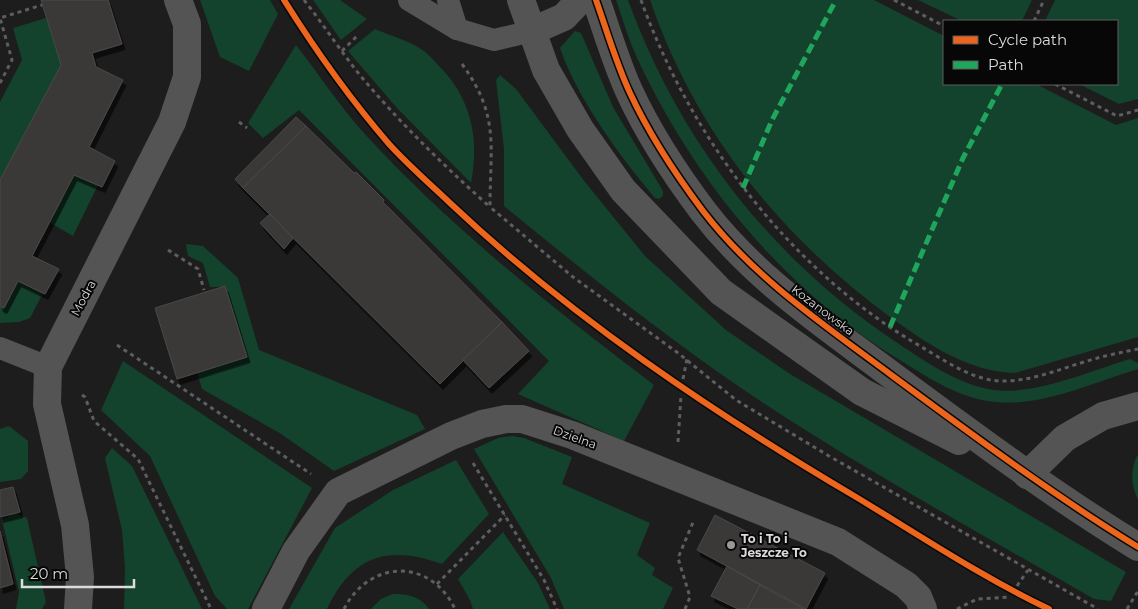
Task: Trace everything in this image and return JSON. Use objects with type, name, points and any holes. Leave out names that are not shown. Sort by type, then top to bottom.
[{"type":"street","name":"Modra","points":[[78,609],[80,577],[75,524],[47,404],[48,376],[172,122],[186,78],[187,24],[178,0]]},
{"type":"street","name":"Kozanowska","points":[[520,0],[546,70],[580,130],[623,190],[721,292],[862,392],[1027,475]]},
{"type":"street","points":[[532,31],[564,17],[580,0]]},
{"type":"street","name":"Kozanowska","points":[[596,0],[630,93],[673,168],[704,212],[751,265],[779,291],[828,329],[1027,475],[1138,547]]},
{"type":"street","points":[[1027,475],[1065,438],[1104,416],[1138,406]]},
{"type":"street","name":"Dzielna","points":[[266,609],[296,551],[319,516],[338,492],[455,435],[482,424],[506,419],[522,419],[572,435],[838,542],[906,585],[918,597],[923,609]]},
{"type":"lane","points":[[409,0],[458,29],[494,40],[532,31]]},
{"type":"lane","points":[[448,0],[458,29]]},
{"type":"lane","points":[[0,348],[48,376]]},
{"type":"path","points":[[304,0],[342,51],[404,125],[452,173],[573,277],[687,359],[736,400],[837,461],[1098,609]]},
{"type":"path","points":[[641,0],[684,98],[743,188],[812,263],[905,337],[954,366],[975,375],[997,380],[1039,376],[1095,358],[1138,349]]},
{"type":"path","points":[[894,0],[943,25]]},
{"type":"path","points":[[1034,20],[1044,0]]},
{"type":"path","points":[[0,83],[12,60],[0,18],[42,5]]},
{"type":"path","points":[[342,51],[359,34]]},
{"type":"path","points":[[458,60],[476,84],[487,111],[491,139],[490,207]]},
{"type":"path","points":[[1057,85],[1117,116],[1138,110]]},
{"type":"path","points":[[239,122],[246,128]]},
{"type":"path","points":[[168,250],[198,270],[204,290]]},
{"type":"path","points":[[117,345],[338,492]]},
{"type":"path","points":[[683,379],[687,359]]},
{"type":"path","points":[[48,376],[62,387],[85,397],[94,421],[138,459],[211,609]]},
{"type":"path","points":[[676,383],[684,394],[676,477]]},
{"type":"path","points":[[455,435],[506,515],[544,580],[557,609]]},
{"type":"path","points":[[685,609],[690,597],[678,558],[707,490]]},
{"type":"path","points":[[437,584],[506,515]]},
{"type":"path","points":[[1017,586],[1028,570]]},
{"type":"path","points":[[344,609],[359,587],[383,573],[412,572],[437,584],[450,598],[454,609]]},
{"type":"path","points":[[1009,588],[1022,596]]},
{"type":"path","points":[[1127,609],[1138,591]]},
{"type":"path","points":[[957,609],[978,600],[1009,597]]},
{"type":"green space","points":[[200,0],[270,0],[278,14],[249,71],[220,57]]},
{"type":"green space","points":[[313,0],[340,0],[367,19],[341,40]]},
{"type":"green space","points":[[616,0],[628,0],[649,51],[674,101],[702,147],[734,191],[769,233],[807,272],[848,307],[893,340],[941,371],[967,383],[994,390],[1011,391],[1045,386],[1130,359],[1138,363],[1138,369],[1049,397],[1013,403],[996,402],[971,397],[947,388],[861,334],[821,303],[783,268],[748,231],[716,191],[687,149],[661,105],[635,53]]},
{"type":"green space","points":[[650,0],[874,0],[943,35],[943,85],[1038,85],[1116,125],[1138,118],[1138,337],[1015,373],[981,368],[949,355],[934,346],[890,317],[850,285],[812,251],[777,215],[745,177],[716,136],[691,93],[669,48]]},
{"type":"green space","points":[[918,0],[1032,0],[1022,20],[960,20]]},
{"type":"green space","points":[[1055,0],[1138,0],[1138,99],[1119,104],[1081,85],[1118,85],[1118,20],[1045,20]]},
{"type":"green space","points":[[46,18],[61,65],[0,180],[0,102],[22,60],[13,28]]},
{"type":"green space","points":[[375,29],[410,43],[424,51],[449,77],[458,91],[465,105],[473,135],[474,167],[471,183],[397,108],[348,51]]},
{"type":"green space","points":[[575,31],[581,33],[613,107],[663,191],[663,196],[659,199],[655,198],[614,146],[577,87],[560,48]]},
{"type":"green space","points":[[296,45],[354,122],[431,201],[540,296],[654,385],[624,441],[518,394],[549,361],[299,110],[263,138],[248,123]]},
{"type":"green space","points":[[500,75],[516,89],[585,182],[645,256],[726,330],[790,374],[1126,572],[1111,601],[1094,599],[827,444],[710,367],[591,277],[504,206],[504,149],[496,80]]},
{"type":"green space","points":[[74,175],[98,185],[73,236],[49,222]]},
{"type":"green space","points":[[186,244],[203,246],[238,278],[259,350],[417,415],[425,429],[334,471],[281,434],[202,389],[197,373],[247,357],[225,287],[210,287],[203,263],[188,256]]},
{"type":"green space","points":[[18,281],[43,293],[30,318],[19,322],[0,323],[0,306],[4,308]]},
{"type":"green space","points":[[123,361],[312,488],[248,609],[227,609],[215,596],[150,456],[101,410]]},
{"type":"green space","points":[[9,426],[28,441],[28,471],[21,479],[0,482],[0,429]]},
{"type":"green space","points":[[512,436],[524,438],[572,457],[562,484],[650,523],[637,555],[655,568],[652,575],[673,588],[663,609],[564,609],[551,578],[474,449],[498,438]]},
{"type":"green space","points":[[112,448],[132,466],[202,609],[124,609],[125,568],[122,530],[105,458]]},
{"type":"green space","points":[[1138,456],[1138,500],[1132,478]]},
{"type":"green space","points":[[456,460],[489,514],[442,564],[404,555],[388,555],[373,559],[360,566],[348,577],[337,591],[327,609],[289,609],[335,528],[393,490]]},
{"type":"green space","points":[[15,513],[27,518],[46,602],[42,609],[16,609],[19,592],[2,520]]},
{"type":"green space","points":[[503,532],[538,583],[550,609],[473,609],[458,579]]},
{"type":"green space","points":[[393,594],[413,597],[422,601],[429,609],[371,609],[381,599]]},
{"type":"building","points":[[41,0],[108,0],[122,44],[92,53],[96,67],[123,80],[89,147],[115,161],[102,187],[74,175],[32,256],[59,269],[45,294],[18,281],[4,308],[0,306],[0,180],[61,65]]},
{"type":"building","points":[[296,117],[306,126],[243,188],[235,179]]},
{"type":"building","points":[[306,126],[384,200],[383,202],[502,322],[440,384],[243,188]]},
{"type":"building","points":[[270,214],[293,238],[284,249],[260,223]]},
{"type":"building","points":[[225,286],[247,357],[177,379],[155,308]]},
{"type":"building","points":[[502,322],[529,351],[489,388],[463,360]]},
{"type":"building","points":[[13,487],[20,512],[0,517],[0,490]]},
{"type":"building","points":[[715,515],[825,573],[806,609],[697,550]]},
{"type":"building","points":[[0,531],[13,584],[0,588]]},
{"type":"building","points":[[727,566],[760,585],[747,609],[738,609],[711,596]]},
{"type":"building","points":[[760,585],[774,593],[804,609],[747,609]]},
{"type":"marked path","points":[[743,188],[772,120],[836,0]]},
{"type":"marked path","points":[[890,327],[963,158],[1001,85]]},
{"type":"cycle path","points":[[284,0],[334,74],[389,144],[450,203],[545,286],[594,324],[696,397],[802,465],[975,570],[1049,609]]},
{"type":"cycle path","points":[[596,0],[616,59],[637,108],[673,169],[723,236],[768,280],[817,320],[1045,486],[1138,547]]},
{"type":"place","name":"To i To i Jeszcze To","points":[[731,545]]}]
